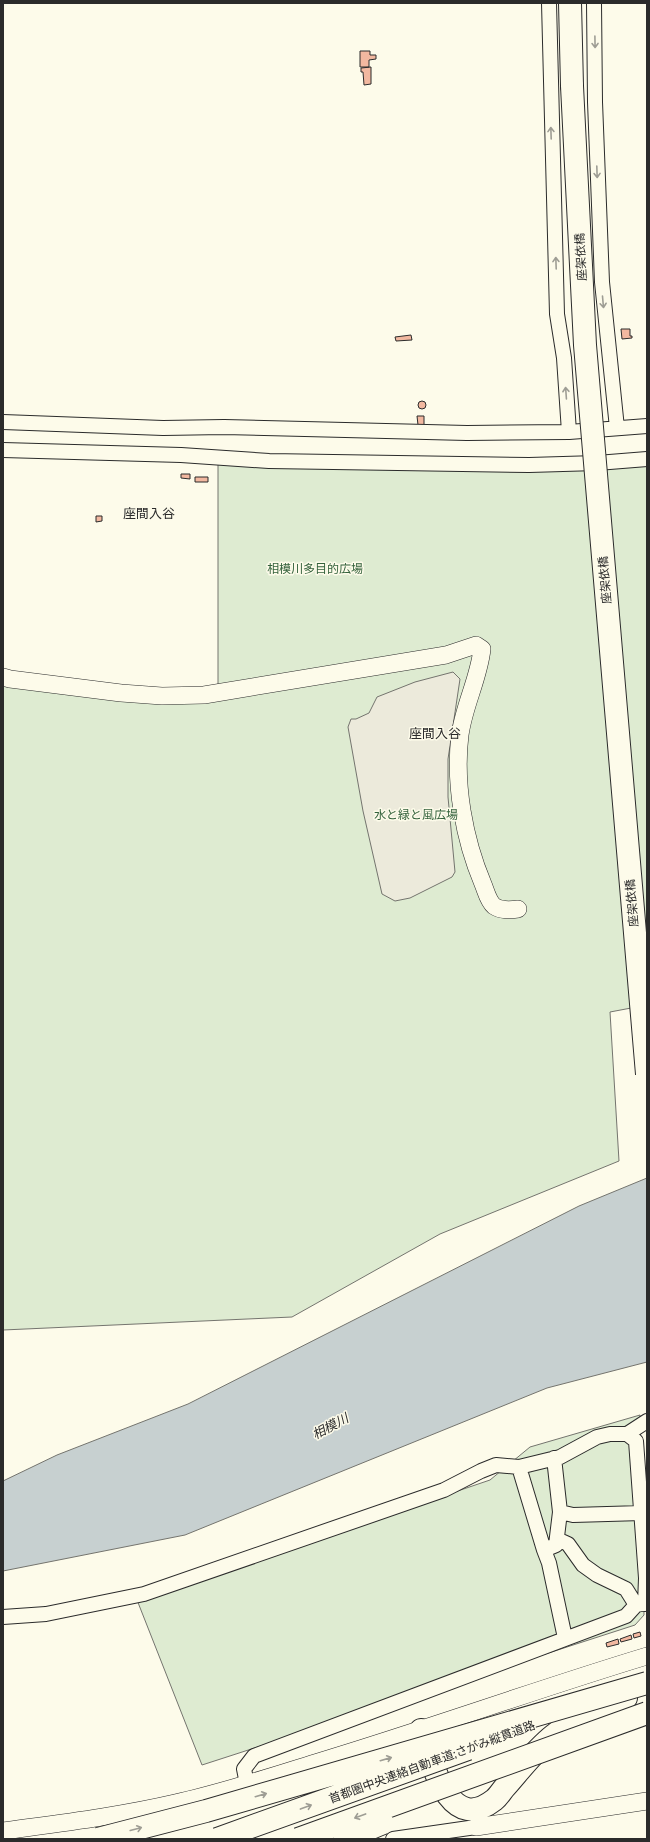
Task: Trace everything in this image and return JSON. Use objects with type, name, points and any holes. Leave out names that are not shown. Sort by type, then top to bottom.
[{"type":"main road","name":"座架依橋","points":[[570,3],[572,86],[585,345],[647,1074]]},
{"type":"main road","points":[[98,1839],[206,1811],[647,1684]]},
{"type":"main road","name":"首都圏中央連絡自動車道;さがみ縦貫道路","points":[[216,1839],[647,1684]]},
{"type":"main road","points":[[421,1730],[438,1780],[453,1802],[465,1808],[480,1808],[494,1800],[553,1735],[585,1714],[647,1690]]},
{"type":"main road","points":[[298,1839],[647,1713]]},
{"type":"main road","points":[[345,1839],[606,1727]]},
{"type":"street","points":[[549,3],[557,314],[564,358],[569,432]]},
{"type":"street","points":[[594,3],[595,102],[602,282],[617,428]]},
{"type":"street","points":[[3,422],[163,428],[224,427],[467,433],[569,432],[647,426]]},
{"type":"street","points":[[3,450],[181,455],[276,461],[529,465],[598,463],[647,459]]},
{"type":"street","points":[[3,677],[121,693],[162,696],[204,695],[446,655],[476,645],[482,649],[480,662],[460,734],[458,768],[464,818],[472,854],[490,902],[500,909],[518,909]]},
{"type":"street","points":[[3,1617],[46,1614],[144,1594],[444,1490],[496,1465],[519,1467],[554,1458],[597,1437],[610,1434],[627,1434],[647,1421]]},
{"type":"street","points":[[247,1784],[244,1769],[254,1756],[626,1616],[643,1604],[646,1578],[642,1513],[642,1455],[636,1441],[627,1434]]},
{"type":"street","points":[[544,1550],[556,1545],[560,1512],[554,1458]]},
{"type":"street","points":[[519,1467],[549,1563],[565,1638]]},
{"type":"street","points":[[560,1512],[573,1515],[642,1513]]},
{"type":"street","points":[[557,1539],[568,1544],[583,1565],[597,1576],[626,1589],[643,1604]]},
{"type":"street","points":[[3,1831],[105,1816],[175,1803],[247,1784],[421,1730],[574,1678],[647,1656]]},
{"type":"street","points":[[393,1839],[647,1801]]},
{"type":"street","points":[[105,1816],[106,1839]]},
{"type":"street","points":[[105,1816],[113,1839]]},
{"type":"green space","name":"水と緑と風広場","points":[[647,459],[647,1005],[610,1012],[619,1161],[440,1234],[292,1317],[3,1330],[3,682],[218,696],[218,460]]},
{"type":"green space","points":[[640,1415],[644,1615],[635,1625],[202,1765],[137,1600],[490,1480],[530,1447]]},
{"type":"shaded area","points":[[453,672],[460,679],[448,759],[448,797],[455,872],[452,877],[410,898],[395,901],[382,894],[363,811],[348,727],[351,719],[356,719],[369,713],[377,697],[415,682]]},
{"type":"water","name":"相模川","points":[[647,1178],[647,1362],[547,1388],[185,1535],[3,1571],[3,1481],[57,1455],[188,1404],[579,1206]]},
{"type":"building","points":[[360,51],[370,51],[370,55],[376,55],[376,59],[369,60],[369,67],[360,67]]},
{"type":"building","points":[[371,67],[371,84],[364,85],[363,72],[361,72],[361,68]]},
{"type":"building","points":[[621,329],[630,329],[630,336],[632,336],[632,338],[622,339]]},
{"type":"building","points":[[411,335],[412,340],[396,341],[395,337]]},
{"type":"building","points":[[422,401],[425,402],[425,408],[422,409],[419,408],[418,405],[419,402]]},
{"type":"building","points":[[417,416],[424,416],[424,425],[418,425]]},
{"type":"building","points":[[181,474],[190,474],[190,479],[181,478]]},
{"type":"building","points":[[195,477],[208,477],[208,482],[195,482]]},
{"type":"building","points":[[96,516],[102,516],[102,521],[96,522]]},
{"type":"building","points":[[640,1632],[641,1636],[634,1638],[633,1634]]},
{"type":"building","points":[[631,1635],[632,1639],[621,1642],[620,1639]]},
{"type":"building","points":[[618,1639],[619,1644],[607,1647],[606,1643]]},
{"type":"district","name":"座間入谷","points":[[149,513]]},
{"type":"district","name":"座間入谷","points":[[435,733]]},
{"type":"park label","name":"相模川多目的広場","points":[[315,569]]}]
